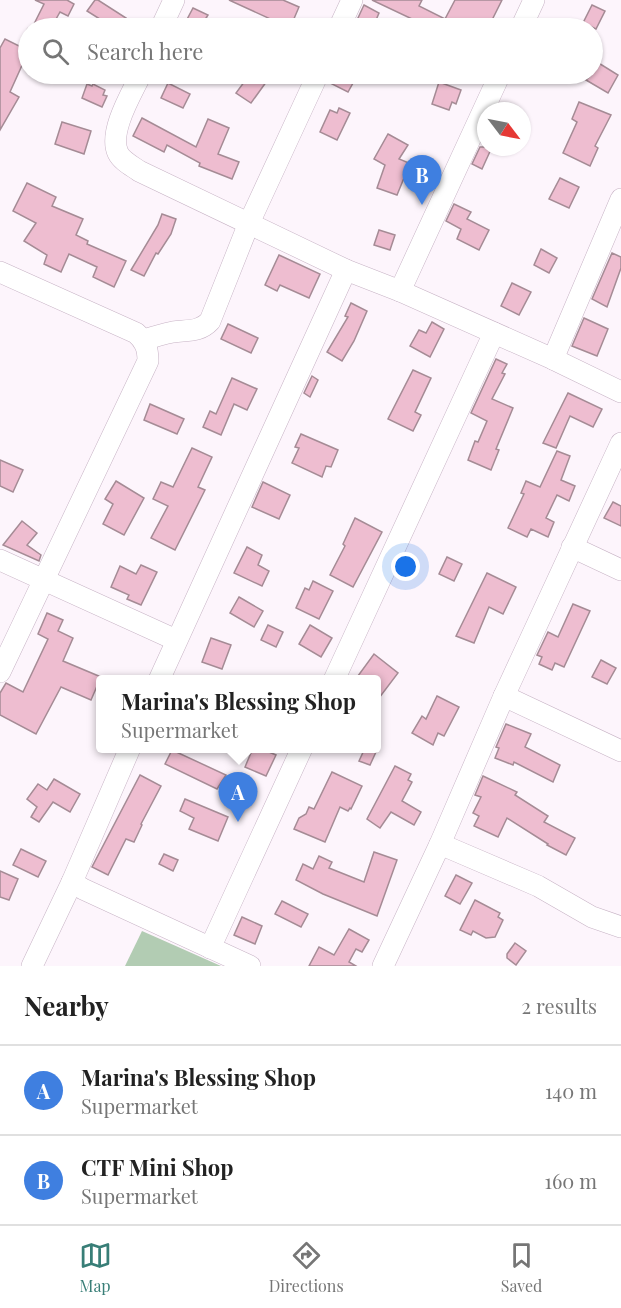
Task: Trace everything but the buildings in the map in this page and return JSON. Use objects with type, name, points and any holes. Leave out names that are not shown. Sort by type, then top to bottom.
[{"type":"street","points":[[166,18],[174,0]]},
{"type":"street","points":[[344,18],[352,0]]},
{"type":"street","points":[[526,18],[534,0]]},
{"type":"street","points":[[137,84],[117,129],[115,142],[118,154],[126,163],[346,270],[400,291],[621,392]]},
{"type":"street","points":[[144,340],[171,332],[198,330],[210,321],[249,223],[313,84]]},
{"type":"street","points":[[400,291],[495,84]]},
{"type":"street","points":[[553,359],[621,200]]},
{"type":"street","points":[[161,675],[346,270]]},
{"type":"street","points":[[0,272],[136,333],[144,340],[148,351],[148,361],[109,447],[43,579],[0,672]]},
{"type":"street","points":[[336,675],[494,333]]},
{"type":"street","points":[[383,966],[621,443]]},
{"type":"street","points":[[572,547],[621,570]]},
{"type":"street","points":[[0,560],[176,640]]},
{"type":"street","points":[[504,696],[621,751]]},
{"type":"street","points":[[32,966],[72,882],[127,753]]},
{"type":"street","points":[[210,948],[300,753]]},
{"type":"street","points":[[440,844],[538,886],[592,917],[621,927]]},
{"type":"street","points":[[72,882],[250,966]]},
{"type":"green space","points":[[142,931],[221,966],[125,966]]},
{"type":"place","name":"CTF Mini Shop","points":[[422,205]]},
{"type":"place","name":"Marina's Blessing Shop","points":[[238,822]]}]
